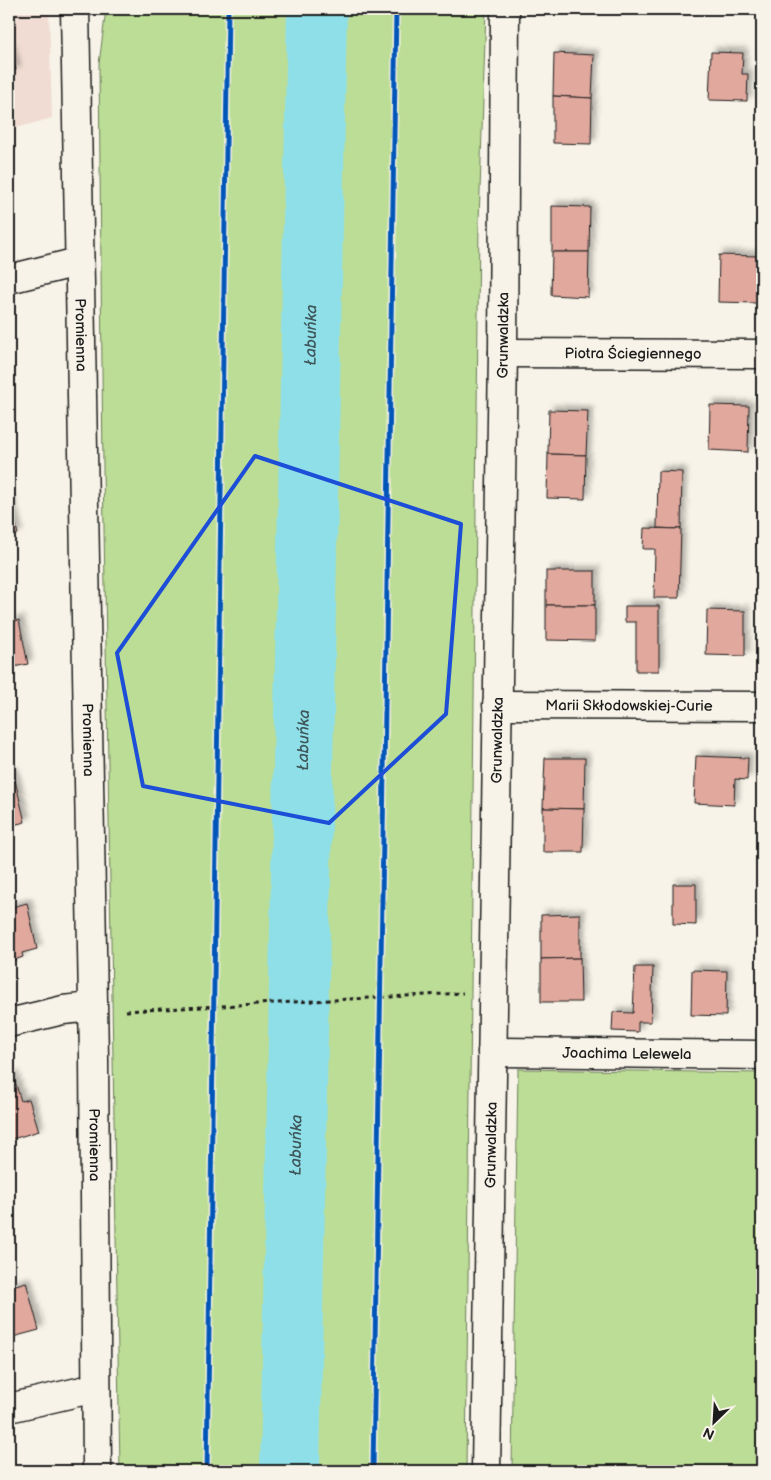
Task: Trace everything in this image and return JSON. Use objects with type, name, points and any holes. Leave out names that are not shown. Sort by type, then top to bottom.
[{"type":"street","name":"Promienna","points":[[75,9],[92,1007],[97,1471]]},
{"type":"street","name":"Grunwaldzka","points":[[486,1471],[503,353],[505,9]]},
{"type":"street","points":[[9,279],[78,262]]},
{"type":"street","name":"Piotra Ściegiennego","points":[[503,353],[762,354]]},
{"type":"street","name":"Marii Skłodowskiej-Curie","points":[[497,705],[762,706]]},
{"type":"street","points":[[9,1023],[63,1010],[92,1007]]},
{"type":"street","name":"Joachima Lelewela","points":[[492,1052],[762,1055]]},
{"type":"street","points":[[9,1408],[95,1388]]},
{"type":"path","points":[[126,1019],[126,1010],[493,992]]},
{"type":"highlighted area","points":[[255,456],[461,524],[446,714],[329,823],[143,786],[117,653]]},
{"type":"shaded area","points":[[9,9],[49,9],[52,118],[9,130]]},
{"type":"green space","points":[[106,9],[486,9],[479,221],[466,1471],[120,1471],[103,468],[99,64]]},
{"type":"green space","points":[[518,1069],[762,1073],[762,1466],[512,1467]]},
{"type":"building","points":[[9,44],[16,70],[9,72]]},
{"type":"building","points":[[711,52],[743,53],[742,74],[748,74],[747,101],[709,100]]},
{"type":"building","points":[[554,53],[594,55],[592,98],[553,96]]},
{"type":"building","points":[[553,96],[592,98],[591,144],[553,143]]},
{"type":"building","points":[[552,206],[590,207],[589,252],[552,252]]},
{"type":"building","points":[[552,252],[589,252],[588,297],[551,295]]},
{"type":"building","points":[[719,255],[759,256],[757,303],[718,302]]},
{"type":"building","points":[[710,405],[749,406],[748,452],[709,450]]},
{"type":"building","points":[[549,410],[588,411],[586,455],[548,454]]},
{"type":"building","points":[[548,454],[586,455],[585,499],[547,498]]},
{"type":"building","points":[[658,471],[682,472],[681,529],[657,528]]},
{"type":"building","points":[[9,498],[18,534],[9,537]]},
{"type":"building","points":[[644,528],[681,529],[679,598],[654,598],[655,549],[643,549]]},
{"type":"building","points":[[546,571],[595,571],[595,605],[546,605]]},
{"type":"building","points":[[546,605],[595,605],[595,641],[546,640]]},
{"type":"building","points":[[625,606],[659,606],[659,671],[636,671],[636,622],[625,622]]},
{"type":"building","points":[[707,610],[745,611],[745,656],[706,655]]},
{"type":"building","points":[[19,620],[28,664],[9,668],[9,623]]},
{"type":"building","points":[[696,756],[748,758],[747,780],[735,779],[734,805],[694,803]]},
{"type":"building","points":[[545,758],[585,758],[584,809],[543,808]]},
{"type":"building","points":[[13,772],[25,822],[9,826],[9,773]]},
{"type":"building","points":[[543,808],[584,809],[583,852],[543,852]]},
{"type":"building","points":[[673,884],[696,884],[696,925],[673,924]]},
{"type":"building","points":[[27,903],[37,949],[22,953],[23,957],[9,962],[9,908]]},
{"type":"building","points":[[580,914],[580,958],[541,959],[541,915]]},
{"type":"building","points":[[580,958],[581,1002],[541,1002],[541,959]]},
{"type":"building","points":[[635,967],[653,967],[651,1022],[638,1022],[638,1032],[612,1031],[613,1012],[633,1013]]},
{"type":"building","points":[[692,970],[727,971],[726,1016],[691,1015]]},
{"type":"building","points":[[13,1075],[21,1101],[29,1099],[39,1131],[9,1140],[9,1076]]},
{"type":"building","points":[[26,1282],[39,1330],[9,1338],[9,1287]]},
{"type":"waterway","name":"Łabuńka","points":[[290,1471],[317,9]]},
{"type":"cycle path","points":[[207,1471],[228,9]]},
{"type":"cycle path","points":[[373,1471],[396,9]]}]
